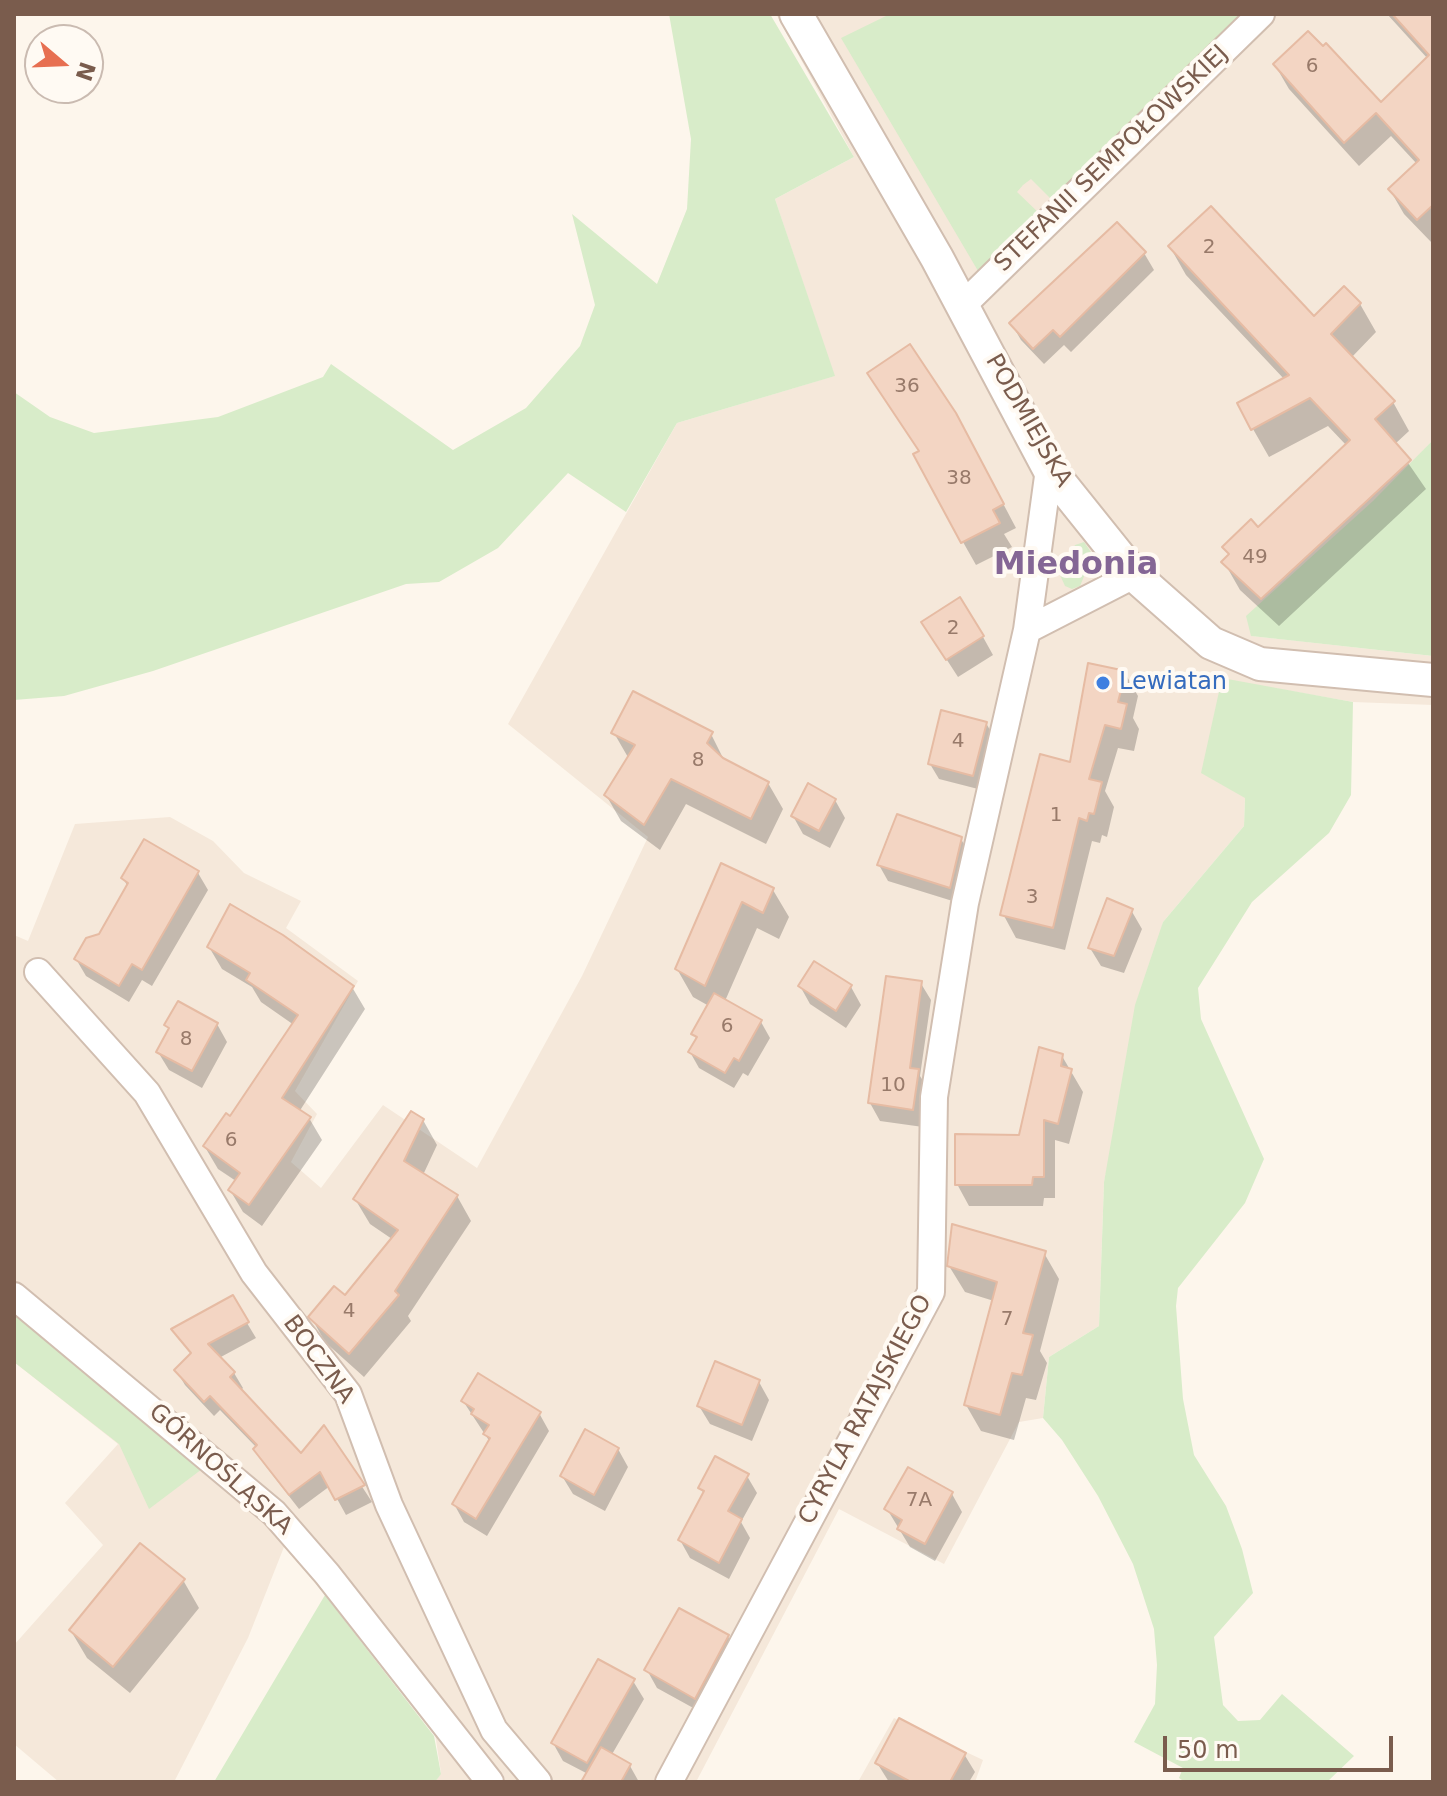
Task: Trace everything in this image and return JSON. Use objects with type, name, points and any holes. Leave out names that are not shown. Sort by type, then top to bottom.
[{"type":"street","name":"PODMIEJSKA","points":[[796,14],[963,305],[1049,469],[1134,575],[1211,643],[1260,664],[1433,680]]},
{"type":"street","name":"STEFANII SEMPOŁOWSKIEJ","points":[[963,305],[1261,14]]},
{"type":"street","name":"CYRYLA RATAJSKIEGO","points":[[669,1782],[931,1292],[934,1097],[965,903],[1027,630],[1049,469]]},
{"type":"street","points":[[1027,630],[1134,575]]},
{"type":"street","name":"BOCZNA","points":[[38,972],[147,1093],[254,1273],[348,1394],[389,1505],[494,1730],[538,1782]]},
{"type":"street","name":"GÓRNOŚLĄSKA","points":[[14,1296],[274,1513],[327,1574],[490,1782]]},
{"type":"shaded area","points":[[776,14],[1433,14],[1433,440],[1252,636],[1433,656],[1433,705],[1353,702],[1222,679],[1245,798],[1244,826],[1163,922],[1104,1182],[1099,1326],[1049,1357],[1043,1418],[1019,1422],[944,1564],[839,1509],[696,1782],[435,1782],[441,1773],[433,1720],[284,1547],[248,1638],[174,1782],[59,1782],[14,1744],[14,1645],[103,1545],[65,1503],[118,1444],[14,1362],[14,935],[28,941],[75,824],[170,817],[213,841],[244,873],[301,901],[286,928],[358,981],[295,1091],[317,1114],[291,1162],[321,1188],[383,1105],[477,1168],[582,976],[648,837],[508,724],[677,423],[834,376],[775,199],[854,157]]},
{"type":"shaded area","points":[[894,1718],[983,1760],[975,1782],[858,1782]]},
{"type":"green space","points":[[669,14],[770,14],[854,157],[775,199],[835,376],[677,423],[626,512],[568,473],[498,548],[439,582],[406,584],[153,671],[64,696],[14,700],[14,392],[50,417],[94,433],[218,417],[323,377],[331,364],[453,450],[526,408],[580,346],[595,305],[572,214],[657,284],[687,209],[691,139]]},
{"type":"green space","points":[[890,14],[1251,14],[1055,203],[1031,179],[1023,185],[1017,192],[1042,216],[981,276],[841,38]]},
{"type":"green space","points":[[1433,440],[1433,656],[1251,636],[1246,616],[1373,501]]},
{"type":"green space","points":[[1084,542],[1093,555],[1080,586],[1072,589],[1065,586],[1060,575],[1075,545]]},
{"type":"green space","points":[[1222,678],[1353,702],[1351,795],[1329,833],[1252,902],[1198,988],[1201,1019],[1264,1159],[1245,1203],[1178,1288],[1176,1306],[1183,1399],[1194,1455],[1226,1506],[1242,1549],[1253,1593],[1214,1637],[1223,1705],[1238,1721],[1260,1720],[1282,1694],[1354,1756],[1327,1782],[1185,1782],[1179,1778],[1183,1768],[1134,1742],[1155,1704],[1157,1665],[1154,1629],[1133,1564],[1098,1496],[1062,1440],[1043,1418],[1049,1357],[1099,1326],[1104,1182],[1135,1005],[1163,922],[1244,826],[1245,798],[1201,773]]},
{"type":"green space","points":[[14,1312],[206,1466],[149,1509],[119,1444],[14,1362]]},
{"type":"green space","points":[[325,1595],[434,1736],[441,1774],[435,1782],[214,1782]]},
{"type":"building","points":[[1392,14],[1433,14],[1433,205],[1417,220],[1388,189],[1419,160],[1376,113],[1344,143],[1273,64],[1308,31],[1323,46],[1326,43],[1381,102],[1429,55]]},
{"type":"building","points":[[1211,206],[1314,316],[1344,286],[1361,303],[1331,334],[1395,401],[1375,419],[1411,460],[1261,599],[1221,562],[1229,554],[1222,547],[1251,519],[1258,527],[1350,440],[1310,398],[1251,430],[1237,403],[1289,375],[1168,246]]},
{"type":"building","points":[[1117,222],[1146,252],[1060,337],[1053,330],[1033,349],[1009,323]]},
{"type":"building","points":[[910,344],[956,413],[1004,504],[993,510],[1000,523],[961,543],[913,454],[919,451],[867,373]]},
{"type":"building","points":[[960,597],[984,636],[946,660],[921,622]]},
{"type":"building","points":[[1088,663],[1126,671],[1118,702],[1127,704],[1121,729],[1105,725],[1089,779],[1102,782],[1094,814],[1089,813],[1087,821],[1079,818],[1053,928],[1000,915],[1040,754],[1070,762]]},
{"type":"building","points":[[633,691],[713,732],[707,743],[723,758],[769,782],[751,819],[671,779],[644,825],[604,795],[635,745],[611,733]]},
{"type":"building","points":[[941,710],[987,722],[973,776],[928,764]]},
{"type":"building","points":[[808,783],[836,799],[819,831],[791,816]]},
{"type":"building","points":[[897,814],[962,837],[950,888],[877,865]]},
{"type":"building","points":[[144,839],[199,871],[142,970],[132,964],[119,986],[74,959],[86,938],[99,934],[128,883],[121,878]]},
{"type":"building","points":[[721,863],[774,888],[763,913],[742,902],[705,986],[675,969]]},
{"type":"building","points":[[1107,898],[1133,909],[1114,956],[1088,948]]},
{"type":"building","points":[[230,904],[283,935],[354,986],[282,1098],[311,1117],[249,1205],[228,1190],[240,1173],[203,1146],[226,1113],[230,1116],[298,1015],[246,980],[250,973],[207,947]]},
{"type":"building","points":[[814,961],[852,985],[836,1011],[798,986]]},
{"type":"building","points":[[886,976],[922,981],[910,1068],[919,1069],[913,1110],[868,1103]]},
{"type":"building","points":[[714,993],[762,1020],[739,1061],[734,1058],[725,1073],[688,1052],[697,1037],[691,1034]]},
{"type":"building","points":[[178,1001],[218,1023],[192,1071],[156,1052],[169,1028],[164,1025]]},
{"type":"building","points":[[1039,1047],[1063,1054],[1061,1066],[1072,1069],[1058,1124],[1044,1120],[1044,1177],[1033,1177],[1032,1185],[955,1185],[955,1134],[1019,1135]]},
{"type":"building","points":[[411,1111],[424,1119],[404,1161],[458,1195],[395,1291],[399,1295],[349,1354],[308,1317],[334,1286],[345,1295],[398,1230],[353,1199]]},
{"type":"building","points":[[952,1224],[1046,1251],[1023,1333],[1033,1335],[1022,1375],[1012,1373],[1000,1415],[964,1405],[997,1282],[947,1266]]},
{"type":"building","points":[[233,1295],[249,1322],[208,1344],[235,1372],[230,1377],[301,1453],[324,1425],[365,1485],[335,1500],[320,1472],[289,1495],[253,1449],[257,1445],[210,1396],[204,1402],[174,1370],[191,1353],[171,1329]]},
{"type":"building","points":[[715,1361],[760,1380],[742,1425],[697,1406]]},
{"type":"building","points":[[478,1373],[541,1412],[476,1519],[452,1504],[490,1438],[483,1434],[489,1425],[471,1414],[474,1409],[461,1401]]},
{"type":"building","points":[[585,1429],[619,1448],[594,1495],[560,1476]]},
{"type":"building","points":[[715,1456],[749,1474],[728,1511],[742,1519],[719,1563],[678,1540],[704,1491],[698,1488]]},
{"type":"building","points":[[908,1467],[953,1492],[925,1544],[897,1529],[902,1520],[884,1509]]},
{"type":"building","points":[[140,1543],[185,1579],[113,1667],[69,1630]]},
{"type":"building","points":[[679,1608],[729,1635],[695,1699],[644,1670]]},
{"type":"building","points":[[598,1659],[635,1679],[587,1763],[551,1743]]},
{"type":"building","points":[[899,1718],[966,1753],[950,1782],[911,1782],[875,1763]]},
{"type":"building","points":[[601,1747],[631,1764],[621,1782],[581,1782]]},
{"type":"place","name":"Lewiatan","points":[[1103,683]]},
{"type":"district","name":"Miedonia","points":[[1076,566]]}]
